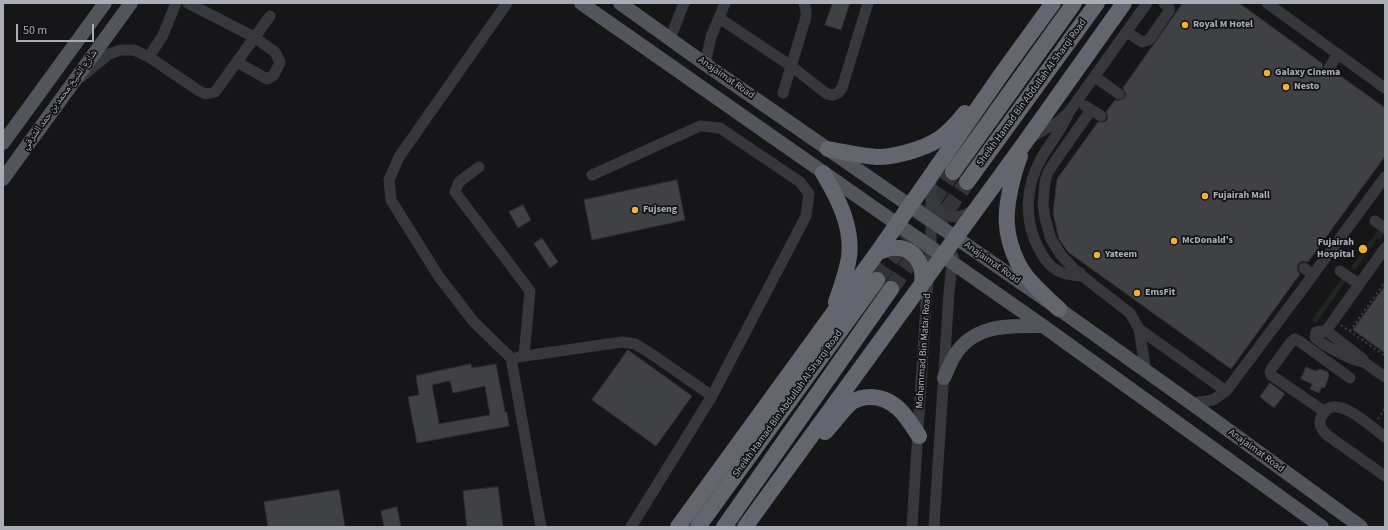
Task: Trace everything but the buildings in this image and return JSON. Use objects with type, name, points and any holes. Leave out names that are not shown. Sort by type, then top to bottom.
[{"type":"highway","points":[[678,527],[877,253],[1005,69],[1053,3]]},
{"type":"highway","name":"Sheikh Hamad Bin Abdullah Al Sharqi Road","points":[[953,172],[1074,3]]},
{"type":"highway","name":"Sheikh Hamad Bin Abdullah Al Sharqi Road","points":[[967,182],[1097,3]]},
{"type":"highway","points":[[745,527],[979,206],[1124,3]]},
{"type":"highway","points":[[828,149],[878,157],[906,153],[921,148],[939,139],[958,122],[985,86],[1005,69]]},
{"type":"highway","points":[[1026,140],[1016,166],[1007,213],[1007,225],[1010,241],[1019,266],[1026,277],[1059,309]]},
{"type":"highway","points":[[823,173],[836,194],[848,229],[850,241],[849,257],[845,273],[830,318]]},
{"type":"highway","points":[[877,253],[885,248],[894,247],[903,248],[911,252],[918,258],[922,266],[925,279]]},
{"type":"highway","name":"Sheikh Hamad Bin Abdullah Al Sharqi Road","points":[[698,527],[877,280]]},
{"type":"highway","name":"Sheikh Hamad Bin Abdullah Al Sharqi Road","points":[[724,527],[891,289]]},
{"type":"highway","points":[[791,463],[808,450],[852,402],[864,397],[878,397],[891,402],[904,414],[919,436]]},
{"type":"main road","name":"شارع الشيخ محمد بن حمد الشرقي","points":[[3,143],[105,3]]},
{"type":"main road","name":"شارع الشيخ محمد بن حمد الشرقي","points":[[3,178],[131,3]]},
{"type":"main road","points":[[581,3],[1043,326],[1322,527]]},
{"type":"main road","name":"Anajaimat Road","points":[[620,3],[705,64],[1059,309],[1361,527]]},
{"type":"main road","points":[[944,378],[954,357],[962,347],[972,338],[983,332],[1001,326],[1043,326]]},
{"type":"street","points":[[149,57],[164,35],[176,3]]},
{"type":"street","points":[[188,3],[254,37],[275,52],[280,62],[274,75],[267,79],[237,62]]},
{"type":"street","points":[[507,3],[398,157],[389,180],[391,200],[439,277],[474,322],[511,358],[541,527]]},
{"type":"street","points":[[670,39],[684,3]]},
{"type":"street","points":[[705,64],[711,37],[725,3]]},
{"type":"street","points":[[784,93],[806,17],[804,3]]},
{"type":"street","points":[[719,18],[791,66],[828,94],[833,95],[838,93],[842,88],[868,3]]},
{"type":"street","points":[[1026,140],[1058,121],[1069,112],[1148,3]]},
{"type":"street","points":[[1127,32],[1142,42],[1148,40],[1169,11],[1169,8],[1164,3]]},
{"type":"street","points":[[1267,3],[1385,88]]},
{"type":"street","points":[[72,83],[109,54],[121,50],[134,50],[149,57],[206,94],[215,92],[270,16]]},
{"type":"street","points":[[1328,68],[1338,54]]},
{"type":"street","points":[[1095,77],[1119,94]]},
{"type":"street","points":[[1078,101],[1101,116]]},
{"type":"street","points":[[1091,110],[1048,172],[1043,190],[1045,218],[1051,239],[1061,255],[1082,276],[1130,313],[1139,329],[1146,372]]},
{"type":"street","points":[[1069,112],[1036,170],[1028,195],[1028,211],[1033,235],[1044,258],[1050,266],[1058,272],[1069,276],[1082,276]]},
{"type":"street","points":[[592,175],[700,126],[720,128],[800,182],[809,194],[806,216],[712,396],[630,527]]},
{"type":"street","points":[[478,167],[458,182],[455,192],[530,292],[524,356]]},
{"type":"street","name":"Mohammad Bin Matar Road","points":[[931,175],[932,222],[942,255],[949,292],[934,527]]},
{"type":"street","points":[[1191,403],[1213,400],[1226,391],[1385,177]]},
{"type":"street","points":[[932,200],[940,211],[949,216],[955,217],[966,215],[979,206]]},
{"type":"street","points":[[1375,221],[1385,228]]},
{"type":"street","points":[[1385,248],[1326,331],[1385,377]]},
{"type":"street","points":[[1068,252],[1082,276]]},
{"type":"street","points":[[1304,268],[1313,275]]},
{"type":"street","points":[[1340,271],[1359,284]]},
{"type":"street","name":"Mohammad Bin Matar Road","points":[[912,527],[919,436],[925,279]]},
{"type":"street","points":[[1139,329],[1226,391]]},
{"type":"street","points":[[1324,412],[1271,375],[1270,372],[1272,368],[1291,342],[1295,339],[1299,341],[1350,378]]},
{"type":"street","points":[[511,358],[622,342],[635,344],[712,396]]},
{"type":"street","points":[[1385,437],[1346,409],[1338,406],[1330,408],[1324,412],[1320,419],[1322,431],[1385,476]]},
{"type":"path","points":[[1350,331],[1385,282]]},
{"type":"path","points":[[1334,319],[1385,356]]},
{"type":"shaded area","points":[[1378,230],[1384,234],[1380,240],[1378,238],[1355,270],[1351,267]]},
{"type":"shaded area","points":[[1342,278],[1346,281],[1316,323],[1312,320]]},
{"type":"tunnel","points":[[877,280],[953,172]]},
{"type":"tunnel","points":[[891,289],[967,182]]},
{"type":"place","name":"Royal M Hotel","points":[[1185,25]]},
{"type":"place","name":"Galaxy Cinema","points":[[1267,73]]},
{"type":"place","name":"Nesto","points":[[1286,87]]},
{"type":"place","name":"Fujairah Mall","points":[[1205,196]]},
{"type":"place","name":"Fujseng","points":[[635,210]]},
{"type":"place","name":"McDonald's","points":[[1174,241]]},
{"type":"place","name":"Fujairah Hospital","points":[[1363,249]]},
{"type":"place","name":"Yateem","points":[[1097,255]]},
{"type":"place","name":"EmsFit","points":[[1137,293]]}]
